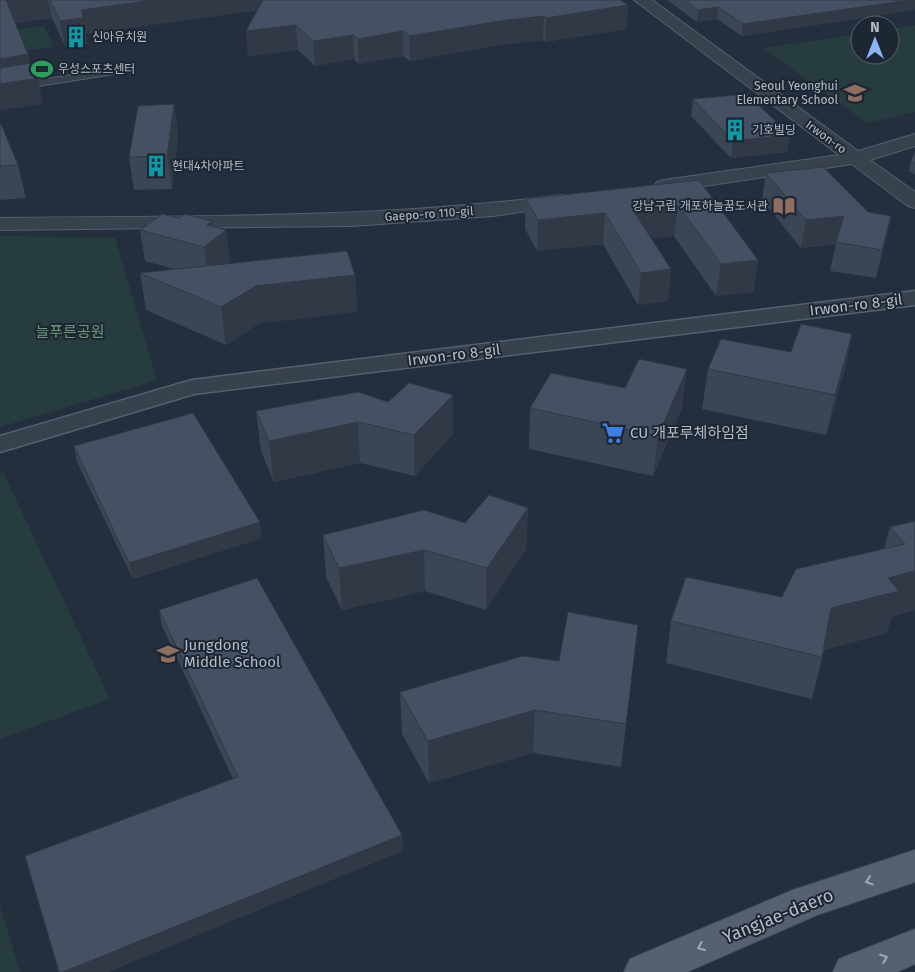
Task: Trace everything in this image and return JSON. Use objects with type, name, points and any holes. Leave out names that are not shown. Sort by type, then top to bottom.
[{"type":"main road","name":"Yangjae-daero","points":[[644,972],[806,902],[915,866]]},
{"type":"main road","points":[[853,972],[915,946]]},
{"type":"street","name":"Irwon-ro","points":[[642,0],[915,202]]},
{"type":"street","points":[[643,190],[855,158],[915,140]]},
{"type":"street","name":"Gaepo-ro 110-gil","points":[[0,224],[320,221],[517,208],[585,198]]},
{"type":"street","name":"Irwon-ro 8-gil","points":[[0,444],[192,387],[915,298]]},
{"type":"lane","points":[[0,89],[124,70]]},
{"type":"green space","points":[[915,25],[915,112],[867,123],[763,48],[850,35],[850,65],[900,65],[900,27]]},
{"type":"green space","points":[[44,26],[54,47],[0,54],[0,32]]},
{"type":"green space","name":"늘푸른공원","points":[[0,236],[115,238],[157,380],[0,427]]},
{"type":"green space","points":[[3,472],[110,699],[0,739],[0,473]]},
{"type":"green space","points":[[0,906],[20,972],[0,972]]},
{"type":"building","points":[[0,0],[6,0],[28,54],[0,59]]},
{"type":"building","points":[[50,0],[155,0],[82,10],[83,18],[60,21]]},
{"type":"building","points":[[263,0],[620,0],[628,5],[546,18],[544,16],[500,21],[409,36],[403,31],[358,39],[353,35],[313,41],[296,25],[246,31]]},
{"type":"building","points":[[684,0],[910,0],[743,24],[718,7],[698,10]]},
{"type":"building","points":[[31,63],[38,78],[0,84],[0,68]]},
{"type":"building","points":[[747,94],[790,135],[733,141],[693,99]]},
{"type":"building","points":[[174,104],[167,156],[129,157],[138,106]]},
{"type":"building","points":[[1,124],[18,165],[0,166]]},
{"type":"building","points":[[915,152],[915,164],[911,161]]},
{"type":"building","points":[[823,167],[868,212],[891,216],[882,250],[836,242],[844,216],[806,220],[766,173]]},
{"type":"building","points":[[699,180],[758,260],[721,264],[678,205],[633,210],[671,269],[641,273],[605,213],[538,220],[526,199]]},
{"type":"building","points":[[162,214],[179,218],[185,214],[212,221],[207,225],[226,230],[204,247],[140,230]]},
{"type":"building","points":[[347,251],[355,275],[256,286],[221,307],[140,273]]},
{"type":"building","points":[[801,324],[852,334],[835,395],[708,369],[721,339],[791,352]]},
{"type":"building","points":[[639,359],[687,369],[658,436],[530,408],[551,373],[625,388]]},
{"type":"building","points":[[409,383],[453,395],[414,435],[358,422],[269,441],[256,411],[358,392],[388,402]]},
{"type":"building","points":[[193,413],[260,522],[129,563],[74,446]]},
{"type":"building","points":[[489,495],[528,508],[487,568],[424,550],[339,568],[323,535],[424,510],[465,523]]},
{"type":"building","points":[[915,521],[915,571],[888,578],[899,591],[831,608],[822,657],[671,621],[686,577],[782,597],[796,569],[905,544],[890,527]]},
{"type":"building","points":[[257,578],[402,835],[59,972],[25,856],[238,777],[159,610]]},
{"type":"building","points":[[568,612],[638,625],[626,724],[535,710],[428,741],[400,692],[523,656],[559,661]]},
{"type":"place","name":"신아유치원","points":[[76,37]]},
{"type":"place","name":"우성스포츠센터","points":[[42,69]]},
{"type":"place","name":"Seoul Yeonghui Elementary School","points":[[855,93]]},
{"type":"place","name":"기호빌딩","points":[[735,130]]},
{"type":"place","name":"현대4차아파트","points":[[156,166]]},
{"type":"place","name":"강남구립 개포하늘꿈도서관","points":[[784,206]]},
{"type":"place","name":"CU 개포루체하임점","points":[[613,433]]},
{"type":"place","name":"Jungdong Middle School","points":[[168,654]]}]
